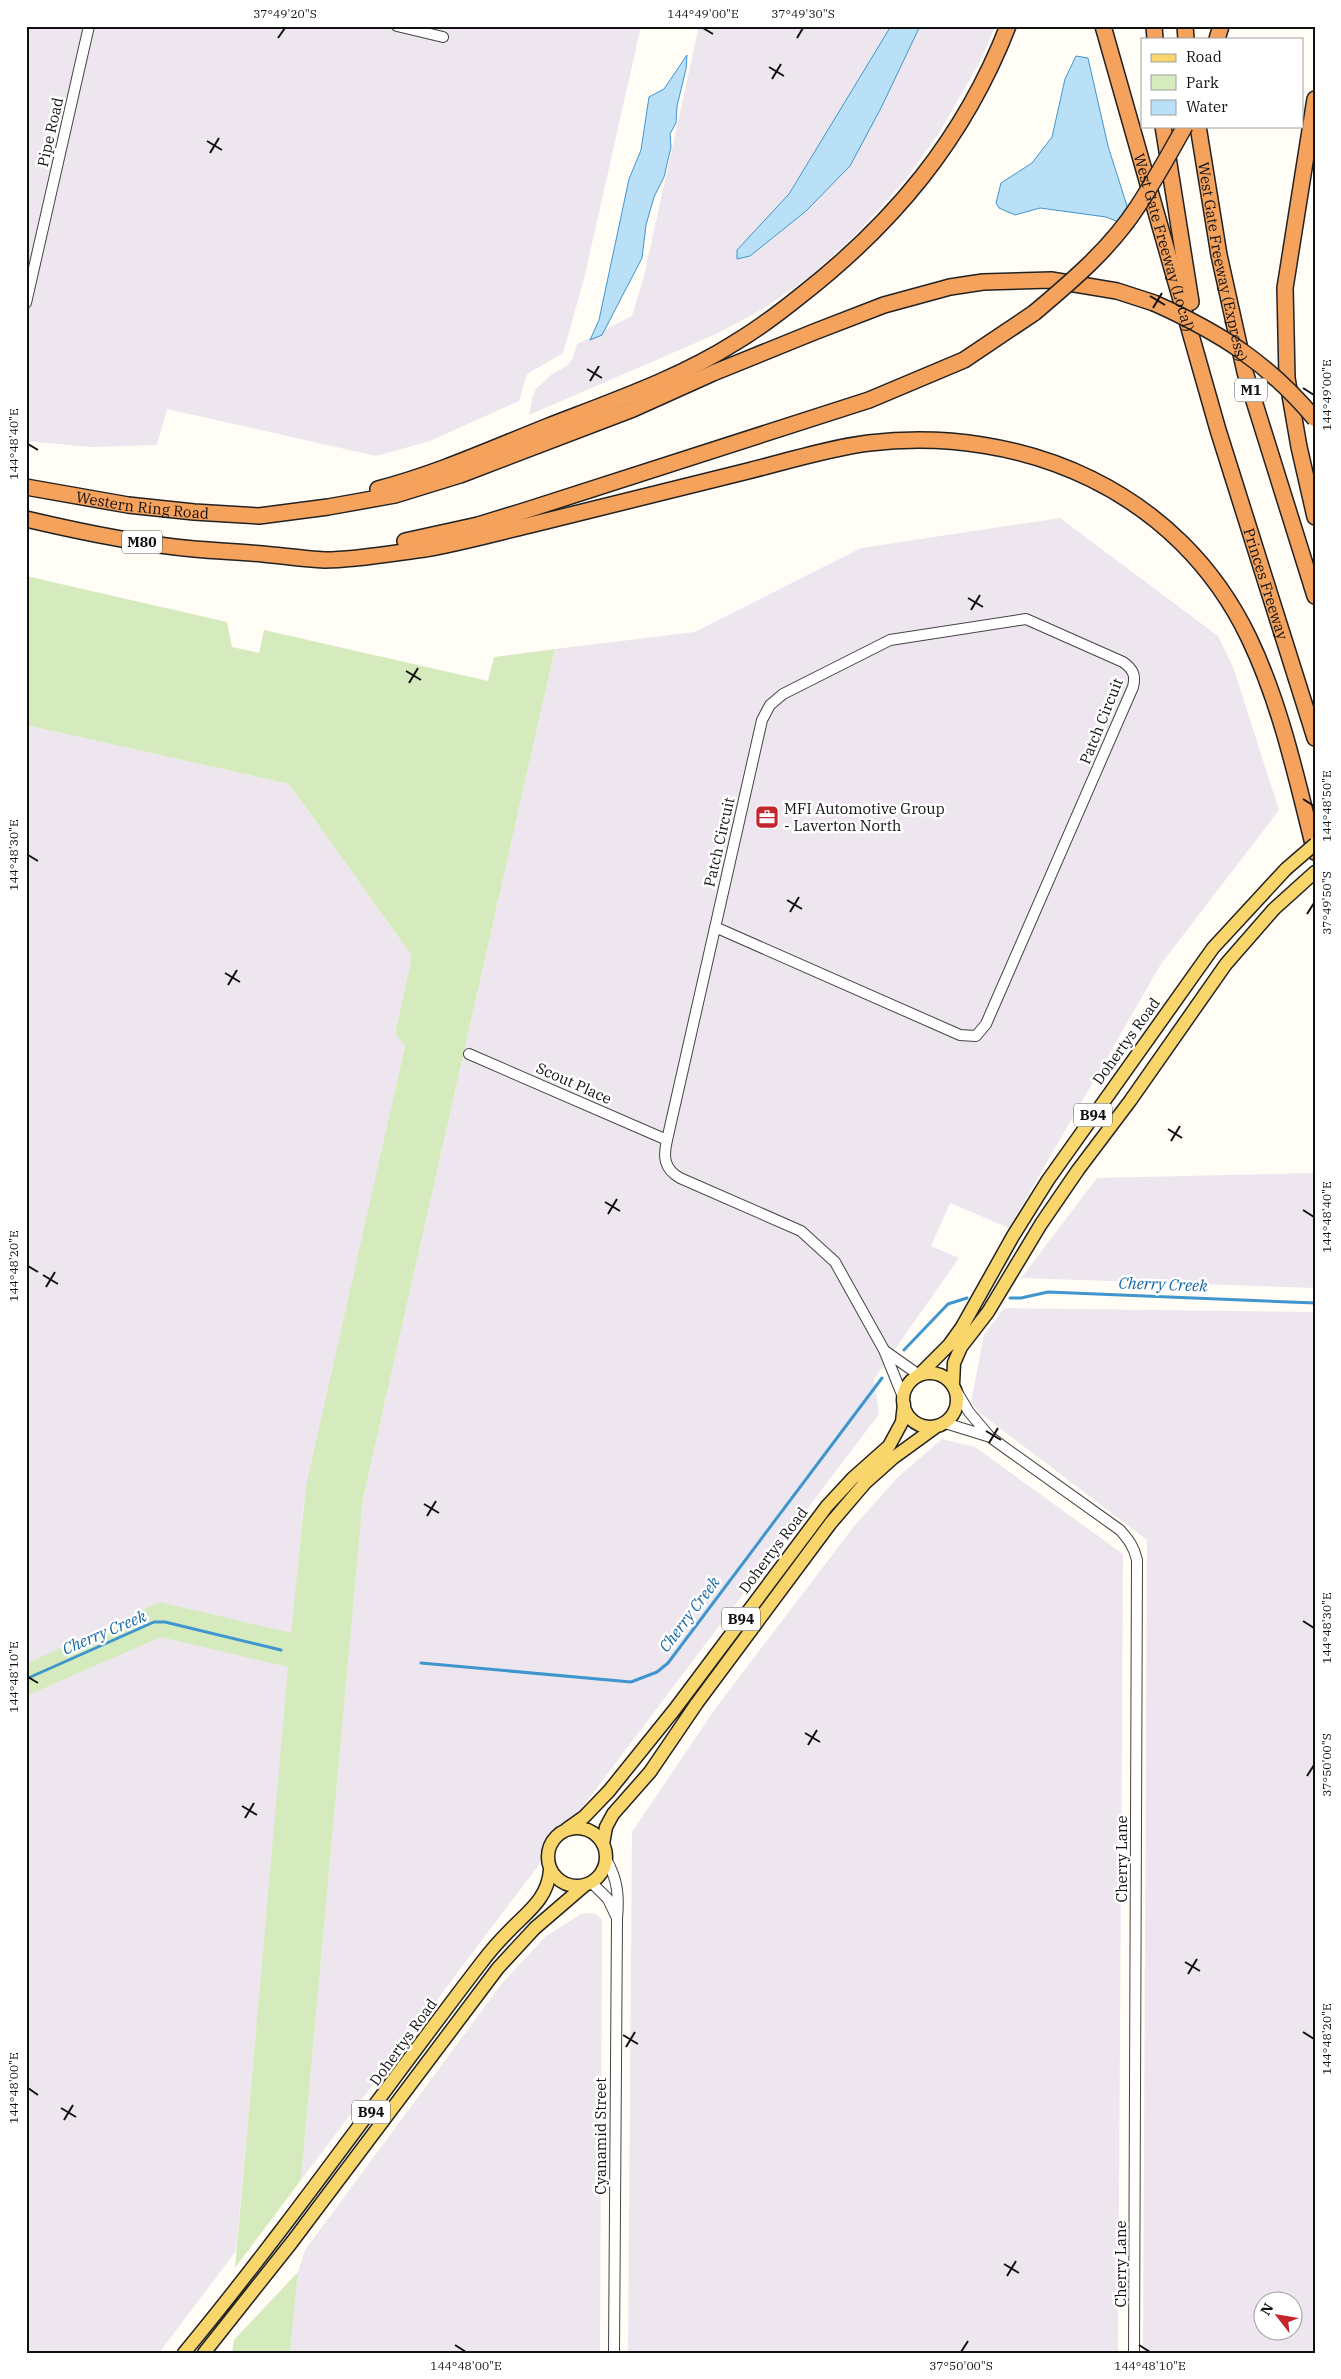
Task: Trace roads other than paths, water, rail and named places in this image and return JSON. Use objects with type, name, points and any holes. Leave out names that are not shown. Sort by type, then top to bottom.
[{"type":"highway","points":[[259,516],[394,484],[456,462],[631,393],[692,366],[736,342],[820,281],[864,242],[920,181],[944,150],[976,97],[1008,26]]},
{"type":"highway","name":"West Gate Freeway (Local)","points":[[1103,26],[1218,430]]},
{"type":"highway","points":[[1217,38],[1221,26]]},
{"type":"highway","points":[[1315,99],[1285,288],[1287,378],[1299,447],[1315,517]]},
{"type":"highway","name":"M1","points":[[1163,128],[1184,270],[1218,430]]},
{"type":"highway","points":[[259,554],[328,552],[402,542],[470,528],[869,400],[964,360],[1034,312],[1070,283],[1106,247],[1138,207],[1183,128]]},
{"type":"highway","name":"West Gate Freeway (Express)","points":[[1198,128],[1219,255],[1246,372],[1315,596]]},
{"type":"highway","points":[[259,516],[394,495],[460,475],[633,409],[714,373],[884,305],[950,287],[983,282],[1051,280],[1116,292],[1154,304],[1182,316],[1242,350],[1269,370],[1293,393],[1315,419]]},
{"type":"highway","name":"Princes Freeway","points":[[1218,430],[1315,738]]},
{"type":"highway","points":[[259,554],[327,560],[428,548],[866,444],[947,440],[983,444],[1055,462],[1089,476],[1123,496],[1154,518],[1189,552],[1231,604],[1249,637],[1276,705],[1315,852]]},
{"type":"highway","name":"Western Ring Road","points":[[26,487],[128,505],[259,516]]},
{"type":"highway","name":"M80","points":[[26,519],[125,540],[191,549],[259,554]]},
{"type":"main road","name":"Dohertys Road","points":[[920,1374],[943,1352],[962,1327],[1013,1236],[1048,1180],[1213,948],[1286,869],[1315,844]]},
{"type":"main road","name":"B94","points":[[941,1424],[956,1409],[954,1363],[961,1347],[988,1312],[1041,1224],[1226,964],[1274,909],[1315,872]]},
{"type":"main road","points":[[920,1374],[935,1372],[942,1375],[955,1388]]},
{"type":"main road","name":"B94","points":[[903,1400],[909,1382],[920,1374]]},
{"type":"main road","name":"Dohertys Road","points":[[567,1830],[584,1817],[615,1784],[675,1709],[827,1506],[853,1478],[889,1446],[902,1422],[903,1400]]},
{"type":"main road","points":[[903,1400],[906,1413],[920,1425],[941,1424]]},
{"type":"main road","name":"Dohertys Road","points":[[603,1844],[606,1827],[613,1814],[650,1772],[697,1703],[848,1502],[893,1458],[941,1424]]},
{"type":"main road","points":[[567,1830],[584,1829],[598,1837],[603,1844]]},
{"type":"main road","name":"B94","points":[[550,1870],[548,1862],[550,1846],[560,1833],[567,1830]]},
{"type":"main road","name":"B94","points":[[588,1884],[604,1868],[606,1859],[603,1844]]},
{"type":"main road","name":"Dohertys Road","points":[[184,2353],[380,2100],[489,1952],[543,1895],[550,1879],[550,1870]]},
{"type":"main road","points":[[550,1870],[561,1882],[577,1887],[588,1884]]},
{"type":"main road","name":"Dohertys Road","points":[[204,2353],[292,2242],[498,1968],[535,1928],[588,1884]]},
{"type":"street","name":"Pipe Road","points":[[26,303],[89,26]]},
{"type":"street","points":[[397,26],[443,37]]},
{"type":"street","name":"Patch Circuit","points":[[715,928],[960,1035],[976,1036],[986,1024],[1125,706],[1133,687],[1134,673],[1123,662],[1026,619],[890,640],[783,694],[770,706],[762,720],[666,1140],[664,1160],[673,1174],[800,1231],[835,1262],[884,1350],[903,1400]]},
{"type":"street","name":"Scout Place","points":[[469,1054],[666,1140]]},
{"type":"street","name":"Patch Circuit","points":[[884,1350],[920,1374]]},
{"type":"street","name":"Cherry Lane","points":[[955,1388],[969,1412],[990,1437],[1120,1530],[1132,1544],[1137,1560],[1134,2353]]},
{"type":"street","name":"Cherry Lane","points":[[941,1424],[990,1437]]},
{"type":"street","name":"Cyanamid Street","points":[[606,1859],[618,1885],[614,2353]]},
{"type":"street","name":"Cyanamid Street","points":[[588,1884],[608,1899],[617,1919]]},
{"type":"water","points":[[891,26],[920,26],[881,108],[850,166],[806,211],[750,256],[737,259],[737,250],[789,194]]},
{"type":"water","points":[[687,55],[686,69],[677,106],[676,123],[670,134],[671,147],[664,177],[654,197],[646,225],[642,258],[602,335],[590,340],[599,320],[629,179],[641,150],[649,97],[664,89]]},
{"type":"water","points":[[1076,56],[1088,58],[1108,146],[1134,228],[1106,217],[1040,208],[1015,215],[999,208],[996,203],[1001,183],[1032,163],[1052,137],[1065,79]]},
{"type":"waterway","name":"Cherry Creek","points":[[1010,1298],[1021,1298],[1048,1292],[1315,1303]]},
{"type":"waterway","name":"Cherry Creek","points":[[904,1350],[948,1304],[967,1298]]},
{"type":"waterway","name":"Cherry Creek","points":[[421,1663],[631,1682],[657,1672],[668,1663],[882,1378]]},
{"type":"waterway","name":"Cherry Creek","points":[[26,1679],[154,1622],[165,1622],[281,1650]]},
{"type":"place","name":"MFI Automotive Group - Laverton North","points":[[767,817]]}]
